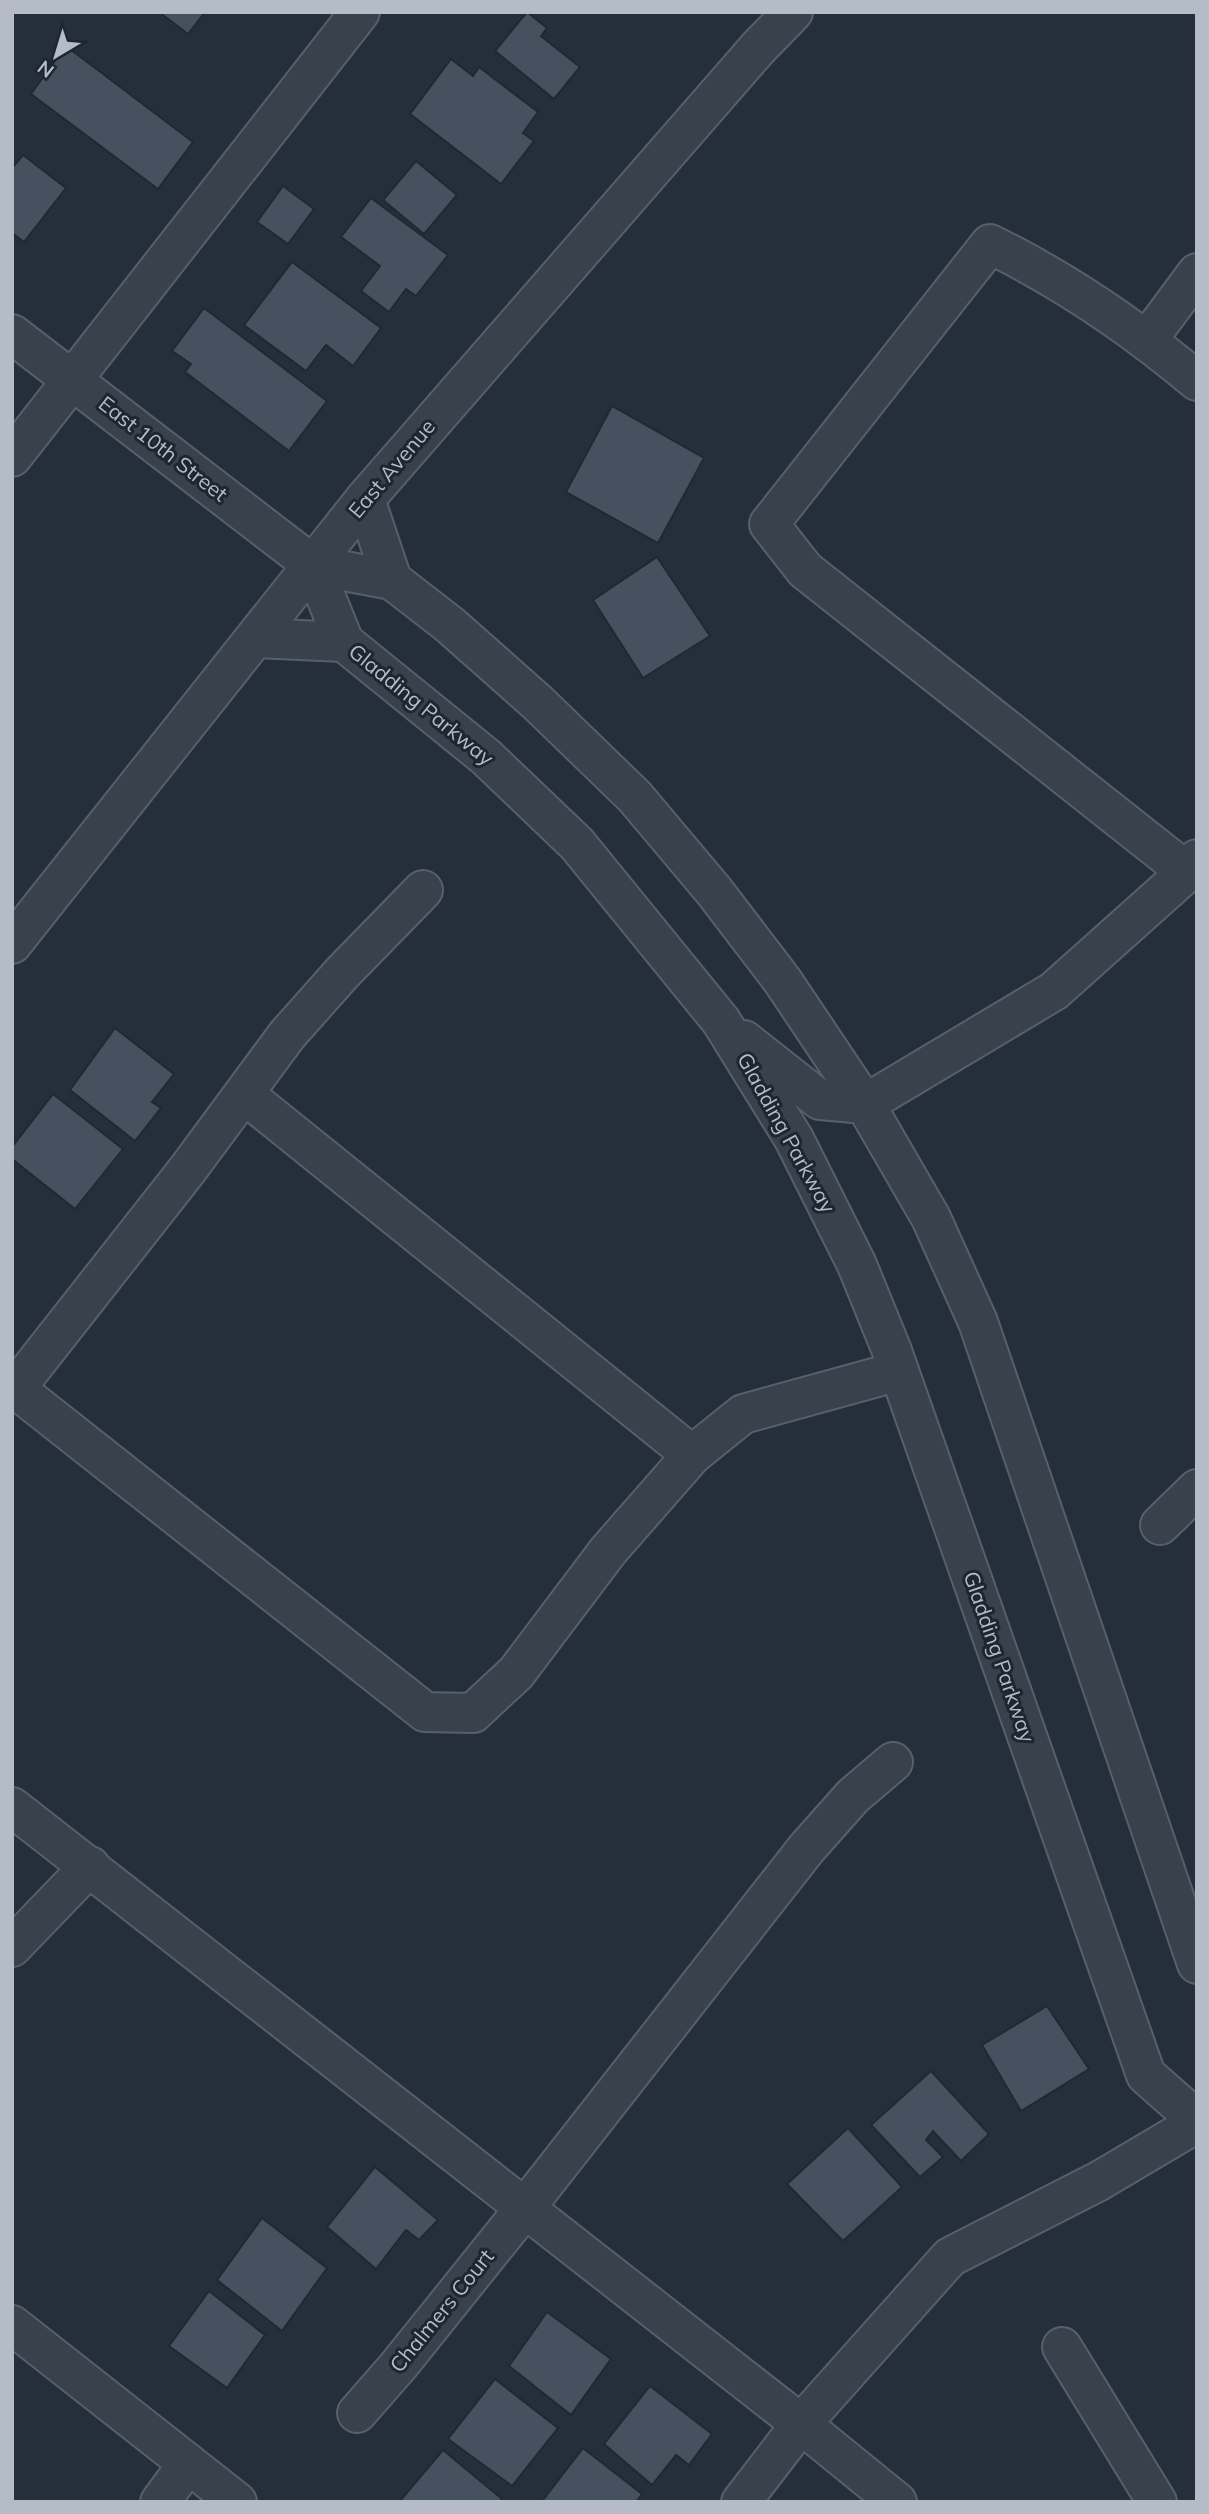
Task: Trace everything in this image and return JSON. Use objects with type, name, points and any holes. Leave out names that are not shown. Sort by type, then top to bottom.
[{"type":"street","points":[[12,457],[360,12]]},
{"type":"street","name":"East Avenue","points":[[12,944],[365,499],[793,12]]},
{"type":"street","points":[[721,1021],[820,1100],[865,1104],[1054,991],[1192,865],[805,570],[769,524],[990,244],[1042,270],[1148,339],[1197,381]]},
{"type":"street","points":[[1148,339],[1197,273]]},
{"type":"street","name":"East 10th Street","points":[[12,334],[313,565]]},
{"type":"street","points":[[365,499],[392,580]]},
{"type":"street","points":[[313,565],[392,580],[450,625],[538,703],[635,797],[782,980],[865,1104],[931,1218],[978,1322],[1197,1964]]},
{"type":"street","name":"Gladding Parkway","points":[[313,565],[344,642],[486,757],[577,844],[721,1021],[794,1139],[857,1265],[899,1371],[1146,2075],[1197,2122]]},
{"type":"street","points":[[256,638],[344,642]]},
{"type":"street","points":[[423,890],[343,972],[287,1035],[188,1169],[13,1389],[425,1712],[473,1713],[516,1673],[608,1551],[692,1455],[743,1414],[899,1371]]},
{"type":"street","points":[[244,1094],[692,1455]]},
{"type":"street","points":[[1160,1525],[1197,1489]]},
{"type":"street","name":"Chalmers Court","points":[[356,2413],[399,2365],[525,2208],[806,1849],[853,1796],[893,1762]]},
{"type":"street","points":[[12,1807],[897,2502]]},
{"type":"street","points":[[12,1947],[90,1866]]},
{"type":"street","points":[[741,2502],[801,2424],[950,2257],[1100,2181],[1197,2122]]},
{"type":"street","points":[[12,2325],[237,2502]]},
{"type":"street","points":[[1062,2347],[1157,2502]]},
{"type":"street","points":[[160,2502],[188,2464]]},
{"type":"building","points":[[159,12],[205,12],[188,34]]},
{"type":"building","points":[[527,12],[547,28],[541,36],[580,67],[554,99],[495,51]]},
{"type":"building","points":[[66,46],[193,142],[158,189],[31,94]]},
{"type":"building","points":[[451,59],[473,76],[479,67],[538,112],[523,133],[534,141],[501,184],[410,114]]},
{"type":"building","points":[[23,155],[66,188],[24,242],[12,233],[12,168]]},
{"type":"building","points":[[416,161],[457,195],[424,234],[383,200]]},
{"type":"building","points":[[283,186],[314,209],[288,244],[257,222]]},
{"type":"building","points":[[371,198],[448,255],[416,296],[406,289],[389,312],[361,291],[380,266],[341,237]]},
{"type":"building","points":[[292,262],[381,328],[353,366],[326,345],[306,371],[244,325]]},
{"type":"building","points":[[204,308],[327,401],[289,451],[185,372],[191,364],[172,351]]},
{"type":"building","points":[[612,406],[704,458],[658,543],[566,492]]},
{"type":"building","points":[[657,557],[710,636],[643,678],[593,600]]},
{"type":"building","points":[[115,1028],[174,1074],[152,1102],[161,1108],[135,1141],[70,1090]]},
{"type":"building","points":[[53,1094],[123,1149],[75,1209],[12,1159],[12,1147]]},
{"type":"building","points":[[1047,2006],[1089,2069],[1021,2111],[982,2045]]},
{"type":"building","points":[[931,2071],[989,2134],[961,2161],[933,2131],[926,2140],[943,2157],[920,2177],[871,2125]]},
{"type":"building","points":[[848,2128],[902,2187],[843,2241],[787,2184]]},
{"type":"building","points":[[375,2167],[438,2220],[419,2240],[406,2230],[376,2269],[327,2227]]},
{"type":"building","points":[[262,2218],[327,2268],[282,2331],[217,2280]]},
{"type":"building","points":[[209,2291],[265,2335],[227,2388],[169,2346]]},
{"type":"building","points":[[547,2312],[611,2359],[571,2415],[509,2366]]},
{"type":"building","points":[[495,2379],[558,2428],[512,2486],[448,2439]]},
{"type":"building","points":[[650,2386],[712,2434],[689,2465],[676,2455],[652,2485],[604,2444]]},
{"type":"building","points":[[583,2448],[642,2494],[636,2502],[543,2500]]},
{"type":"building","points":[[443,2450],[502,2499],[500,2502],[399,2502]]}]
